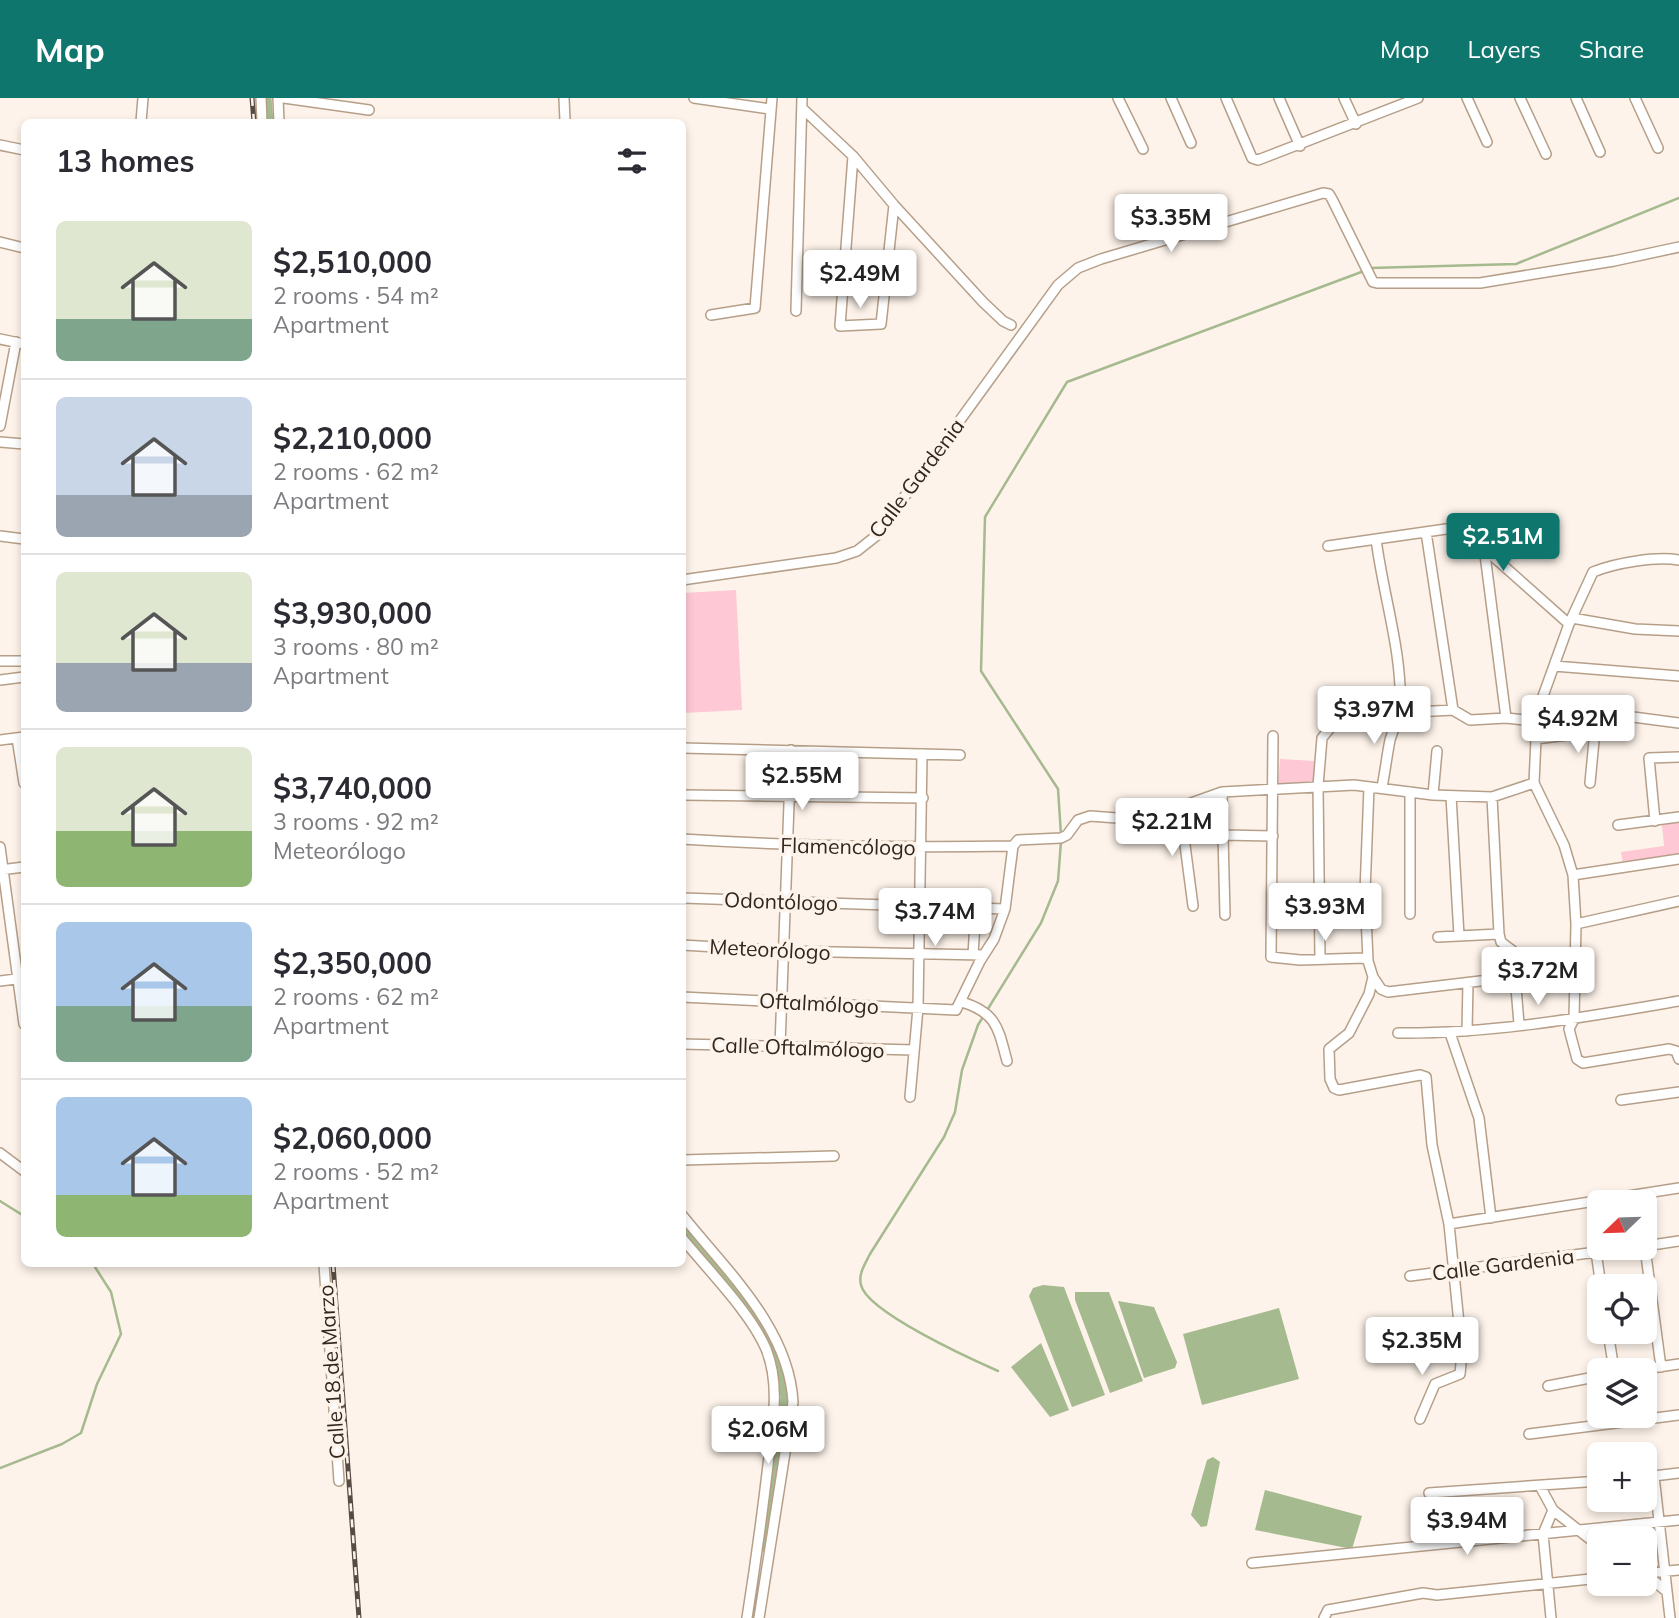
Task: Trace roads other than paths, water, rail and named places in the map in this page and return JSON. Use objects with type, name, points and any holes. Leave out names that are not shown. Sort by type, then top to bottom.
[{"type":"street","points":[[141,119],[143,98]]},
{"type":"street","points":[[261,98],[262,119]]},
{"type":"street","points":[[278,98],[279,119]]},
{"type":"street","points":[[284,98],[369,110]]},
{"type":"street","points":[[564,98],[565,119]]},
{"type":"street","points":[[694,98],[770,109]]},
{"type":"street","points":[[711,316],[755,308],[772,98]]},
{"type":"street","points":[[796,311],[802,98]]},
{"type":"street","points":[[1118,98],[1143,149]]},
{"type":"street","points":[[1171,98],[1191,144]]},
{"type":"street","points":[[1226,98],[1252,158],[1264,159],[1413,99]]},
{"type":"street","points":[[1279,98],[1300,145]]},
{"type":"street","points":[[1345,98],[1356,124]]},
{"type":"street","points":[[1467,98],[1487,142]]},
{"type":"street","points":[[1520,98],[1546,154]]},
{"type":"street","points":[[1576,98],[1600,152]]},
{"type":"street","points":[[1635,98],[1658,148]]},
{"type":"street","points":[[803,109],[853,156],[983,302],[1011,325]]},
{"type":"street","points":[[0,145],[21,149]]},
{"type":"street","points":[[853,156],[840,326],[881,324],[894,205]]},
{"type":"street","name":"Calle Gardenia","points":[[686,579],[835,558],[857,551],[876,536],[1058,285],[1078,268],[1323,193],[1329,194],[1332,199],[1373,282],[1377,283],[1480,283],[1614,261],[1679,247]]},
{"type":"street","points":[[0,242],[21,247]]},
{"type":"street","points":[[0,339],[20,343],[0,426]]},
{"type":"street","points":[[0,442],[21,444]]},
{"type":"street","points":[[1328,546],[1460,527],[1571,621],[1679,631]]},
{"type":"street","points":[[1426,532],[1453,710]]},
{"type":"street","points":[[0,536],[21,539]]},
{"type":"street","points":[[1376,539],[1382,585],[1394,636],[1400,713],[1391,738],[1382,787]]},
{"type":"street","points":[[1484,547],[1506,718]]},
{"type":"street","points":[[1679,560],[1658,558],[1606,567],[1593,572],[1571,621],[1534,720],[1534,783],[1564,845],[1573,875],[1576,924],[1573,1019],[1569,1029],[1577,1059],[1583,1063],[1670,1049],[1676,1051],[1679,1059]]},
{"type":"street","points":[[0,660],[21,661]]},
{"type":"street","points":[[1554,666],[1679,676]]},
{"type":"street","points":[[0,680],[21,677]]},
{"type":"street","points":[[1320,958],[1318,786],[1322,738],[1340,716],[1453,710],[1470,720],[1534,720]]},
{"type":"street","points":[[1590,783],[1598,715],[1603,713],[1679,723]]},
{"type":"street","points":[[1536,738],[1562,737],[1595,730]]},
{"type":"street","points":[[1273,736],[1271,957],[1300,960],[1364,958],[1368,961]]},
{"type":"street","points":[[0,740],[21,737]]},
{"type":"street","points":[[686,748],[960,755]]},
{"type":"street","points":[[780,1046],[792,750]]},
{"type":"street","points":[[1433,795],[1437,751]]},
{"type":"street","points":[[910,1097],[920,954],[922,754]]},
{"type":"street","points":[[1655,821],[1650,758],[1679,757]]},
{"type":"street","name":"Flamencólogo","points":[[686,839],[921,848],[1013,846],[1018,840],[1027,838],[1061,838],[1067,835],[1079,820],[1090,817],[1117,818],[1161,805],[1180,807],[1222,792],[1369,786],[1433,795],[1492,797],[1534,783]]},
{"type":"street","points":[[1369,786],[1365,892],[1368,961],[1373,977],[1381,989],[1388,992],[1514,977]]},
{"type":"street","points":[[1222,792],[1225,915]]},
{"type":"street","points":[[1410,792],[1410,914]]},
{"type":"street","points":[[686,796],[923,798]]},
{"type":"street","points":[[1451,796],[1459,936]]},
{"type":"street","points":[[1492,797],[1499,934],[1502,943],[1513,951],[1519,1024]]},
{"type":"street","points":[[1180,807],[1193,906]]},
{"type":"street","points":[[1618,825],[1679,817]]},
{"type":"street","points":[[1223,835],[1273,836]]},
{"type":"street","points":[[978,955],[994,939],[1005,909],[1013,846]]},
{"type":"street","points":[[0,847],[1,870],[21,978],[0,981]]},
{"type":"street","points":[[1573,875],[1679,859]]},
{"type":"street","points":[[1,870],[21,867]]},
{"type":"street","points":[[1320,889],[1365,892]]},
{"type":"street","name":"Odontólogo","points":[[686,898],[1005,909]]},
{"type":"street","points":[[1576,924],[1679,901]]},
{"type":"street","points":[[976,907],[978,955],[959,1006],[986,1014],[996,1023],[1007,1061]]},
{"type":"street","points":[[1438,937],[1499,934]]},
{"type":"street","name":"Meteorólogo","points":[[686,945],[784,951],[978,955]]},
{"type":"street","points":[[1373,977],[1369,994],[1349,1033],[1329,1049],[1330,1079],[1334,1088],[1339,1090],[1420,1075],[1426,1077],[1432,1145],[1449,1223],[1462,1353],[1460,1374],[1435,1384],[1420,1419]]},
{"type":"street","points":[[1467,1031],[1468,983]]},
{"type":"street","name":"Oftalmólogo","points":[[686,997],[918,1008],[959,1006]]},
{"type":"street","points":[[1398,1033],[1450,1033],[1573,1019],[1679,1002]]},
{"type":"street","points":[[1450,1033],[1479,1118],[1491,1218]]},
{"type":"street","name":"Calle Oftalmólogo","points":[[686,1044],[914,1050]]},
{"type":"street","points":[[1621,1100],[1679,1092]]},
{"type":"street","points":[[0,1153],[21,1169]]},
{"type":"street","points":[[686,1160],[834,1156]]},
{"type":"street","points":[[1449,1223],[1679,1188]]},
{"type":"street","points":[[686,1220],[761,1314],[785,1358],[793,1402],[759,1618]]},
{"type":"street","points":[[1657,1245],[1679,1241]]},
{"type":"street","points":[[686,1243],[751,1324],[765,1348],[773,1372],[775,1400],[760,1538],[747,1618]]},
{"type":"street","name":"Calle Gardenia","points":[[1410,1276],[1587,1253]]},
{"type":"street","points":[[1647,1260],[1661,1367]]},
{"type":"street","name":"Calle 18 de Marzo","points":[[324,1267],[339,1481]]},
{"type":"street","points":[[1657,1368],[1679,1364]]},
{"type":"street","points":[[1548,1386],[1587,1378]]},
{"type":"street","points":[[1657,1417],[1679,1415]]},
{"type":"street","points":[[1529,1434],[1587,1425]]},
{"type":"street","points":[[1657,1475],[1679,1473]]},
{"type":"street","points":[[1429,1493],[1541,1488],[1587,1483]]},
{"type":"street","points":[[1541,1488],[1553,1510],[1587,1537]]},
{"type":"street","points":[[1657,1508],[1670,1618]]},
{"type":"street","points":[[1552,1618],[1543,1534],[1553,1510]]},
{"type":"street","points":[[1252,1563],[1581,1532],[1679,1520]]},
{"type":"street","points":[[1657,1572],[1679,1570]]},
{"type":"street","points":[[1324,1618],[1328,1610],[1423,1592],[1437,1595],[1587,1579]]},
{"type":"street","points":[[1657,1583],[1667,1592]]},
{"type":"waterway","points":[[267,98],[269,119]]},
{"type":"waterway","points":[[1370,268],[1516,264],[1679,198]]},
{"type":"waterway","points":[[1061,835],[1058,789],[981,671],[985,517],[1067,382],[1364,271]]},
{"type":"waterway","points":[[998,1371],[900,1321],[868,1296],[861,1285],[860,1277],[870,1254],[944,1137],[955,1112],[962,1070],[978,1025],[1041,923],[1058,881],[1061,841]]},
{"type":"waterway","points":[[0,1201],[21,1214]]},
{"type":"waterway","points":[[686,1231],[750,1310],[773,1345],[785,1397],[762,1547]]},
{"type":"waterway","points":[[0,1468],[62,1444],[81,1433],[97,1384],[121,1334],[111,1292],[95,1267]]},
{"type":"railway","points":[[252,98],[254,119]]},
{"type":"railway","points":[[333,1267],[359,1618]]}]
